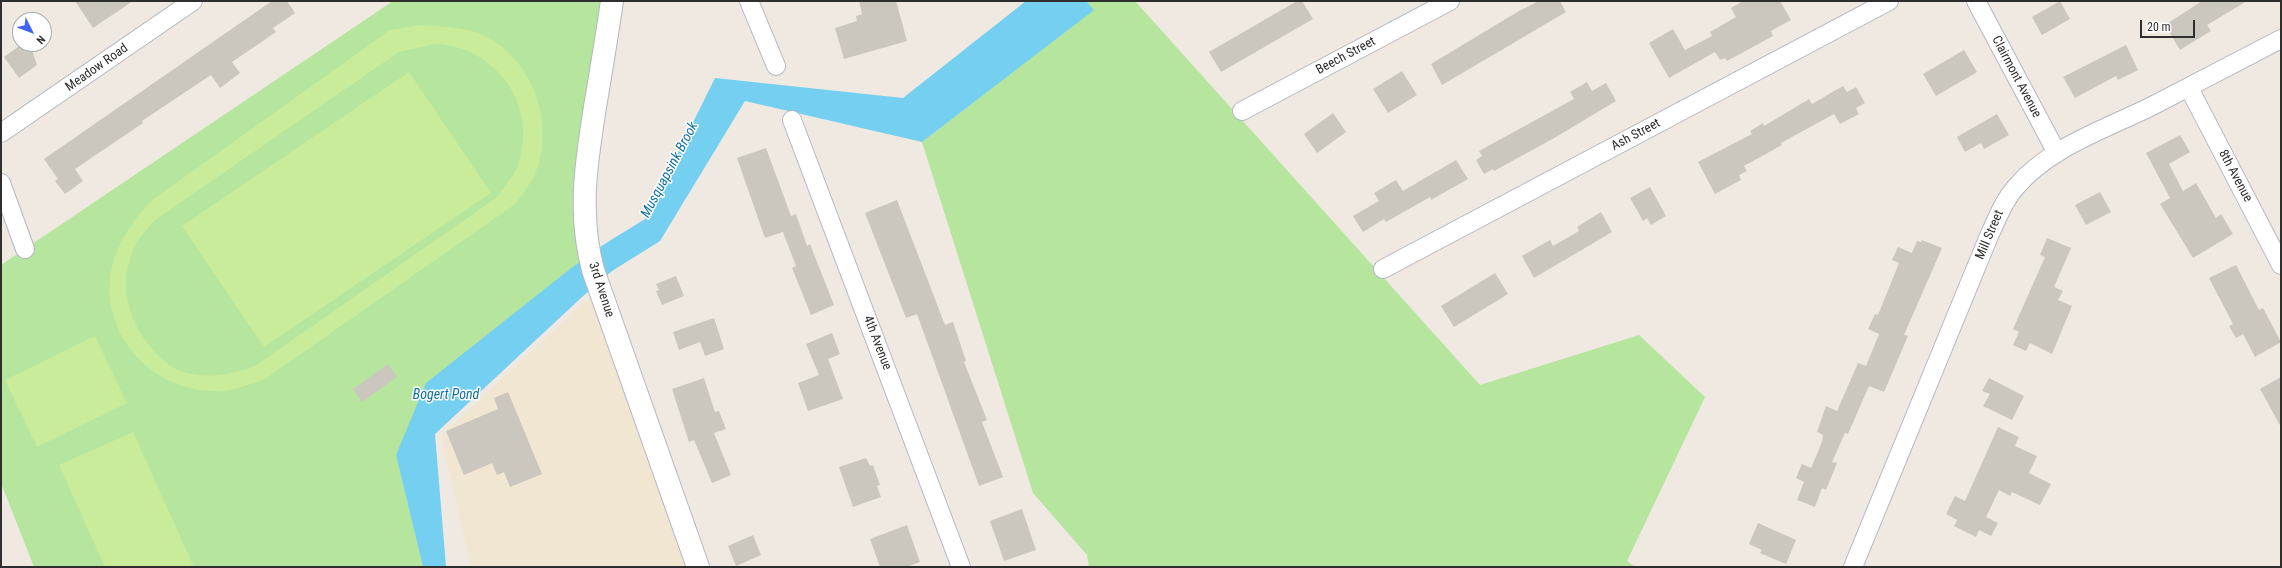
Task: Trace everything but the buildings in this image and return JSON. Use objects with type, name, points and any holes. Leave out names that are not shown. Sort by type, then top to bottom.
[{"type":"main road","name":"3rd Avenue","points":[[612,1],[586,165],[583,203],[589,254],[599,288],[698,567]]},
{"type":"street","name":"Meadow Road","points":[[1,133],[167,9],[193,1]]},
{"type":"street","points":[[749,1],[776,66]]},
{"type":"street","name":"Beech Street","points":[[1242,111],[1450,1]]},
{"type":"street","name":"Ash Street","points":[[1383,269],[1889,1]]},
{"type":"street","name":"Clairmont Avenue","points":[[1976,1],[2057,153]]},
{"type":"street","name":"Mill Street","points":[[1853,567],[2004,204],[2015,188],[2033,170],[2057,153],[2189,88],[2281,39]]},
{"type":"street","name":"8th Avenue","points":[[2189,88],[2281,265]]},
{"type":"street","name":"4th Avenue","points":[[792,120],[961,567]]},
{"type":"street","points":[[1,183],[25,249]]},
{"type":"shaded area","points":[[599,288],[698,567],[471,567],[441,436]]},
{"type":"green space","points":[[393,1],[612,1],[589,254],[554,283],[396,454],[423,567],[34,567],[1,483],[1,265]]},
{"type":"green space","points":[[1086,1],[1135,1],[1480,385],[1639,335],[1705,397],[1627,561],[1635,567],[1089,567],[1087,555],[1033,493],[922,142],[1093,10]]},
{"type":"green space","points":[[420,25],[452,27],[468,30],[483,35],[500,45],[514,58],[525,73],[534,91],[540,109],[543,128],[542,147],[538,166],[534,177],[525,191],[514,205],[265,379],[246,386],[212,391],[190,388],[169,381],[150,369],[134,354],[122,336],[114,316],[110,295],[113,262],[116,253],[131,225],[151,201],[390,30]],"holes":[[[435,44],[456,47],[475,55],[492,66],[506,81],[516,98],[522,117],[523,138],[520,159],[513,175],[496,198],[255,366],[237,372],[210,376],[179,371],[161,358],[148,344],[140,332],[128,304],[126,290],[126,275],[129,260],[142,235],[155,220],[399,52]]]},
{"type":"green space","points":[[409,72],[491,193],[264,347],[182,226]]},
{"type":"green space","points":[[95,336],[127,403],[37,447],[5,380]]},
{"type":"green space","points":[[133,432],[194,567],[105,567],[59,465]]},
{"type":"water","points":[[1026,1],[1086,1],[1094,10],[922,142],[745,101],[660,241],[612,271],[435,434],[446,567],[423,567],[396,455],[426,383],[570,269],[603,245],[645,219],[715,78],[903,98]]},
{"type":"water label","name":"Musquapsink Brook","points":[[670,170]]},
{"type":"water label","name":"Bogert Pond","points":[[446,395]]}]
